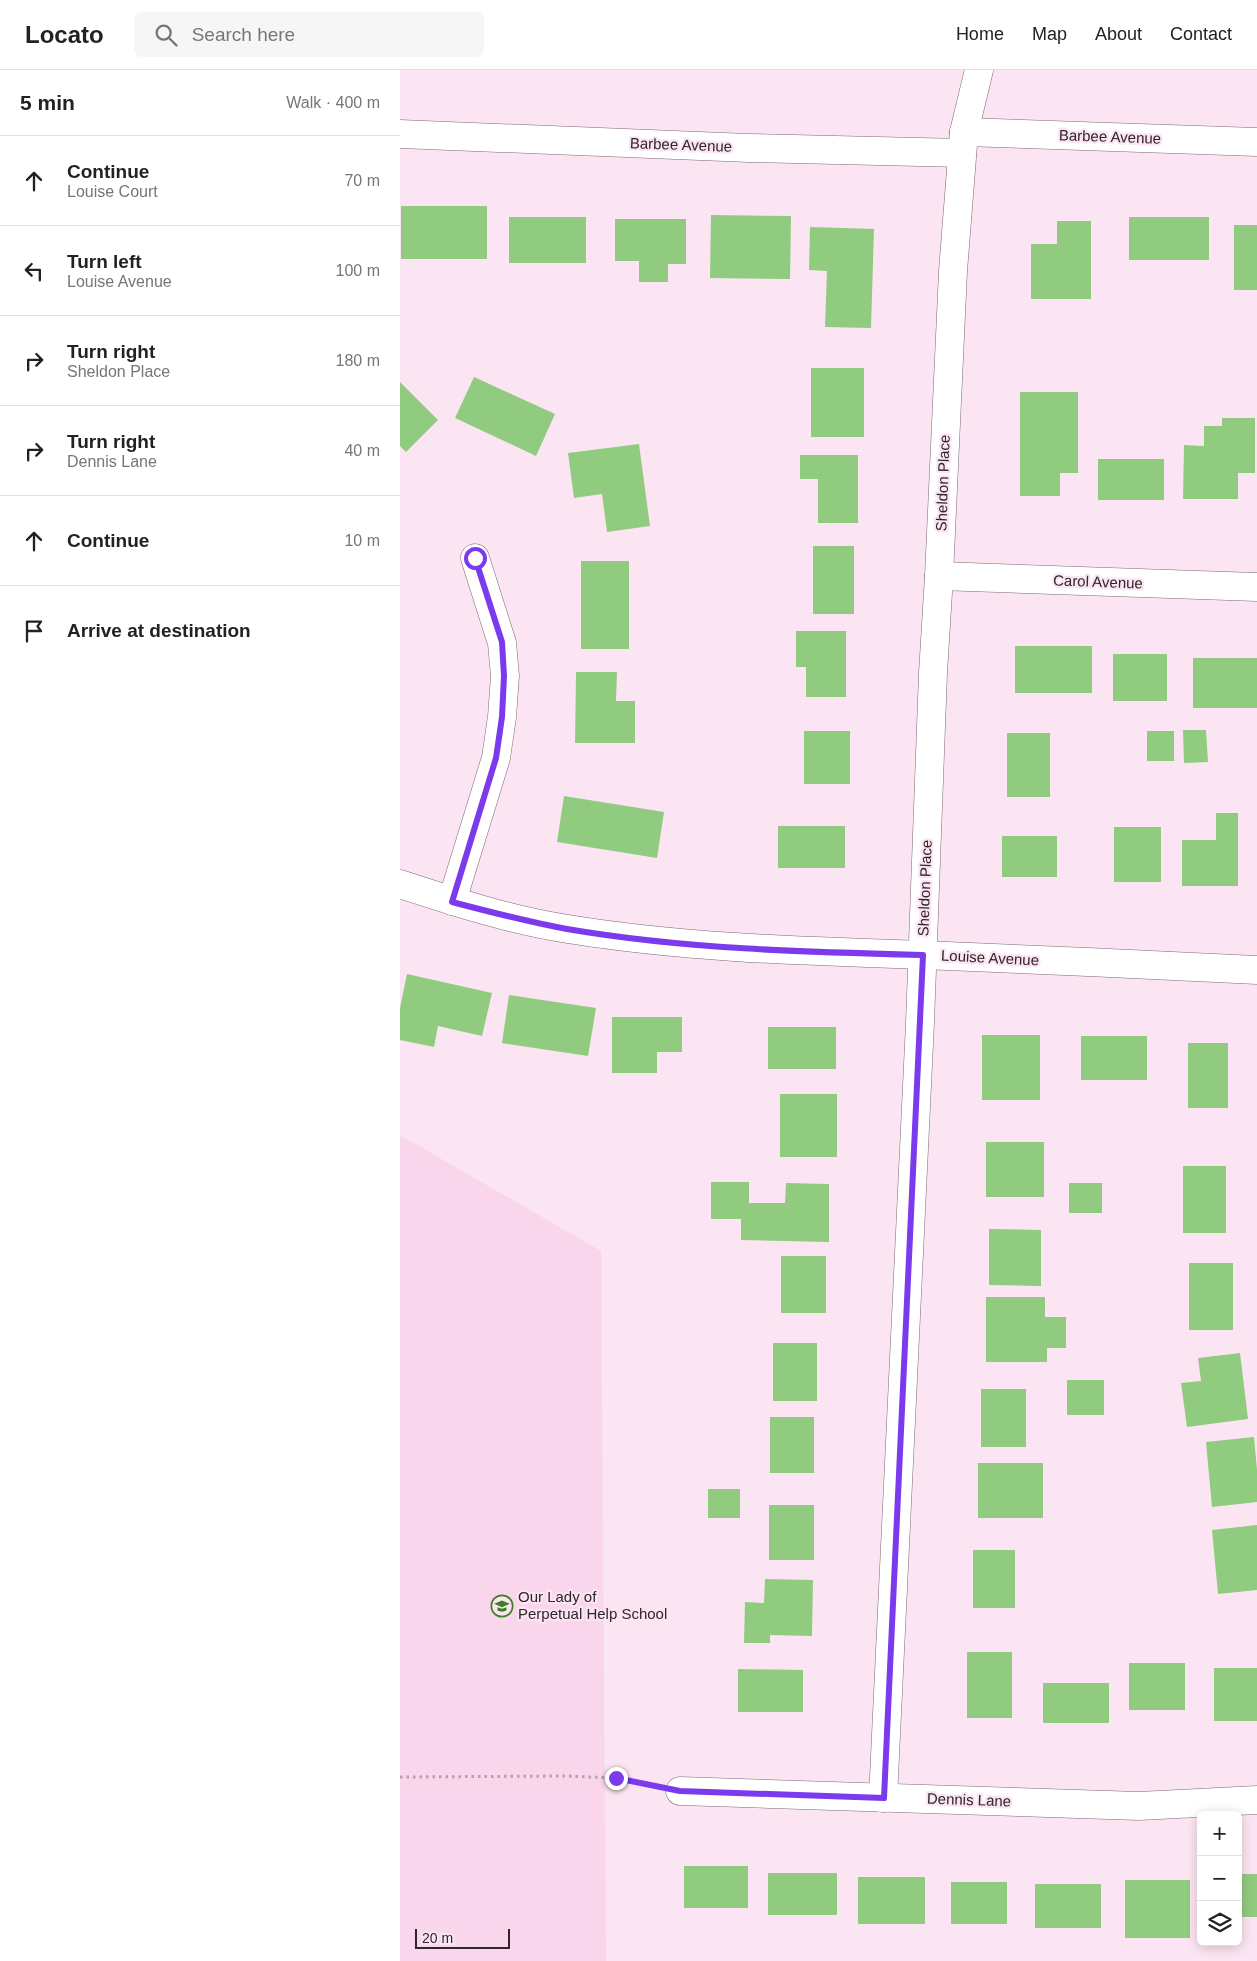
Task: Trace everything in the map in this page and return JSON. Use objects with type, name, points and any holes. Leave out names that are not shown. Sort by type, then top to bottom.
[{"type":"street","name":"Sheldon Place","points":[[884,1798],[952,271],[963,142],[979,70]]},
{"type":"street","name":"Barbee Avenue","points":[[400,134],[749,148],[963,142],[1257,142]]},
{"type":"street","points":[[452,902],[496,758],[502,717],[504,685],[502,642],[475,558]]},
{"type":"street","name":"Carol Avenue","points":[[939,576],[1257,587]]},
{"type":"street","name":"Louise Avenue","points":[[400,884],[452,902],[501,915],[566,929],[640,939],[767,950],[1257,970]]},
{"type":"street","name":"Dennis Lane","points":[[680,1791],[1139,1806],[1257,1800]]},
{"type":"path","points":[[400,1777],[566,1776],[616,1778],[680,1791]]},
{"type":"shaded area","name":"Our Lady of Perpetual Help School","points":[[400,1135],[601,1251],[606,1961],[400,1961]]},
{"type":"building","points":[[401,206],[487,206],[487,259],[401,259]]},
{"type":"building","points":[[711,215],[791,216],[790,279],[710,278]]},
{"type":"building","points":[[509,217],[586,217],[586,263],[509,263]]},
{"type":"building","points":[[1129,217],[1209,217],[1209,260],[1129,260]]},
{"type":"building","points":[[615,219],[686,219],[686,264],[668,264],[668,282],[639,282],[639,261],[615,261]]},
{"type":"building","points":[[1057,221],[1091,221],[1091,299],[1031,299],[1031,244],[1057,244]]},
{"type":"building","points":[[1234,225],[1257,225],[1257,290],[1234,290]]},
{"type":"building","points":[[810,227],[874,229],[871,328],[825,327],[827,271],[809,270]]},
{"type":"building","points":[[811,368],[864,368],[864,437],[811,437]]},
{"type":"building","points":[[474,377],[555,414],[536,456],[455,418]]},
{"type":"building","points":[[400,382],[438,420],[406,452],[400,446]]},
{"type":"building","points":[[1020,392],[1078,392],[1078,473],[1060,473],[1060,496],[1020,496]]},
{"type":"building","points":[[1222,418],[1255,418],[1255,473],[1238,473],[1238,499],[1183,499],[1184,445],[1204,446],[1204,426],[1222,426]]},
{"type":"building","points":[[639,444],[650,526],[607,532],[602,494],[574,498],[568,453]]},
{"type":"building","points":[[800,455],[858,455],[858,523],[818,523],[818,479],[800,479]]},
{"type":"building","points":[[1098,459],[1164,459],[1164,500],[1098,500]]},
{"type":"building","points":[[813,546],[854,546],[854,614],[813,614]]},
{"type":"building","points":[[581,561],[629,561],[629,649],[581,649]]},
{"type":"building","points":[[796,631],[846,631],[846,697],[806,697],[806,667],[796,667]]},
{"type":"building","points":[[1015,646],[1092,646],[1092,693],[1015,693]]},
{"type":"building","points":[[1113,654],[1167,654],[1167,701],[1113,701]]},
{"type":"building","points":[[1193,658],[1257,658],[1257,708],[1193,708]]},
{"type":"building","points":[[576,672],[617,672],[616,701],[635,701],[635,743],[575,743]]},
{"type":"building","points":[[1183,730],[1206,730],[1208,762],[1184,763]]},
{"type":"building","points":[[804,731],[850,731],[850,784],[804,784]]},
{"type":"building","points":[[1147,731],[1174,731],[1174,761],[1147,761]]},
{"type":"building","points":[[1007,733],[1050,733],[1050,797],[1007,797]]},
{"type":"building","points":[[564,796],[664,812],[657,858],[557,842]]},
{"type":"building","points":[[1216,813],[1238,813],[1238,886],[1182,886],[1182,840],[1216,840]]},
{"type":"building","points":[[778,826],[845,826],[845,868],[778,868]]},
{"type":"building","points":[[1114,827],[1161,827],[1161,882],[1114,882]]},
{"type":"building","points":[[1002,836],[1057,836],[1057,877],[1002,877]]},
{"type":"building","points":[[407,974],[492,993],[482,1036],[438,1026],[434,1047],[400,1040],[400,1008]]},
{"type":"building","points":[[509,995],[596,1008],[588,1056],[502,1043]]},
{"type":"building","points":[[612,1017],[682,1017],[682,1052],[657,1052],[657,1073],[612,1073]]},
{"type":"building","points":[[768,1027],[836,1027],[836,1069],[768,1069]]},
{"type":"building","points":[[982,1035],[1040,1035],[1040,1100],[982,1100]]},
{"type":"building","points":[[1081,1036],[1147,1036],[1147,1080],[1081,1080]]},
{"type":"building","points":[[1188,1043],[1228,1043],[1228,1108],[1188,1108]]},
{"type":"building","points":[[780,1094],[837,1094],[837,1157],[780,1157]]},
{"type":"building","points":[[986,1142],[1044,1142],[1044,1197],[986,1197]]},
{"type":"building","points":[[1183,1166],[1226,1166],[1226,1233],[1183,1233]]},
{"type":"building","points":[[711,1182],[749,1182],[749,1203],[785,1203],[786,1183],[829,1184],[829,1242],[741,1240],[741,1219],[711,1219]]},
{"type":"building","points":[[1069,1183],[1102,1183],[1102,1213],[1069,1213]]},
{"type":"building","points":[[989,1229],[1041,1230],[1041,1286],[989,1285]]},
{"type":"building","points":[[781,1256],[826,1256],[826,1313],[781,1313]]},
{"type":"building","points":[[1189,1263],[1233,1263],[1233,1330],[1189,1330]]},
{"type":"building","points":[[986,1297],[1045,1297],[1045,1317],[1066,1317],[1066,1348],[1047,1348],[1047,1362],[986,1362]]},
{"type":"building","points":[[773,1343],[817,1343],[817,1401],[773,1401]]},
{"type":"building","points":[[1240,1353],[1248,1419],[1187,1427],[1181,1383],[1201,1381],[1198,1358]]},
{"type":"building","points":[[1067,1380],[1104,1380],[1104,1415],[1067,1415]]},
{"type":"building","points":[[981,1389],[1026,1389],[1026,1447],[981,1447]]},
{"type":"building","points":[[770,1417],[814,1417],[814,1473],[770,1473]]},
{"type":"building","points":[[1254,1437],[1257,1502],[1212,1507],[1206,1442]]},
{"type":"building","points":[[978,1463],[1043,1463],[1043,1518],[978,1518]]},
{"type":"building","points":[[708,1489],[740,1489],[740,1518],[708,1518]]},
{"type":"building","points":[[769,1505],[814,1505],[814,1560],[769,1560]]},
{"type":"building","points":[[1257,1525],[1257,1590],[1218,1594],[1212,1530]]},
{"type":"building","points":[[973,1550],[1015,1550],[1015,1608],[973,1608]]},
{"type":"building","points":[[765,1579],[813,1580],[812,1636],[770,1635],[770,1643],[744,1643],[745,1602],[764,1603]]},
{"type":"building","points":[[967,1652],[1012,1652],[1012,1718],[967,1718]]},
{"type":"building","points":[[1129,1663],[1185,1663],[1185,1710],[1129,1710]]},
{"type":"building","points":[[1214,1668],[1257,1668],[1257,1721],[1214,1721]]},
{"type":"building","points":[[738,1669],[803,1670],[803,1712],[738,1712]]},
{"type":"building","points":[[1043,1683],[1109,1683],[1109,1723],[1043,1723]]},
{"type":"building","points":[[684,1866],[748,1866],[748,1908],[684,1908]]},
{"type":"building","points":[[768,1873],[837,1873],[837,1915],[768,1915]]},
{"type":"building","points":[[1242,1874],[1257,1874],[1257,1917],[1242,1917]]},
{"type":"building","points":[[858,1877],[925,1877],[925,1924],[858,1924]]},
{"type":"building","points":[[1125,1880],[1190,1880],[1190,1938],[1125,1938]]},
{"type":"building","points":[[951,1882],[1007,1882],[1007,1924],[951,1924]]},
{"type":"building","points":[[1035,1884],[1101,1884],[1101,1928],[1035,1928]]},
{"type":"place","name":"Our Lady of Perpetual Help School","points":[[502,1606]]},
{"type":"route","points":[[475,558],[502,642],[504,676],[502,717],[496,758],[452,902],[566,929],[640,939],[767,950],[923,955],[884,1798],[680,1791],[616,1778]]}]
